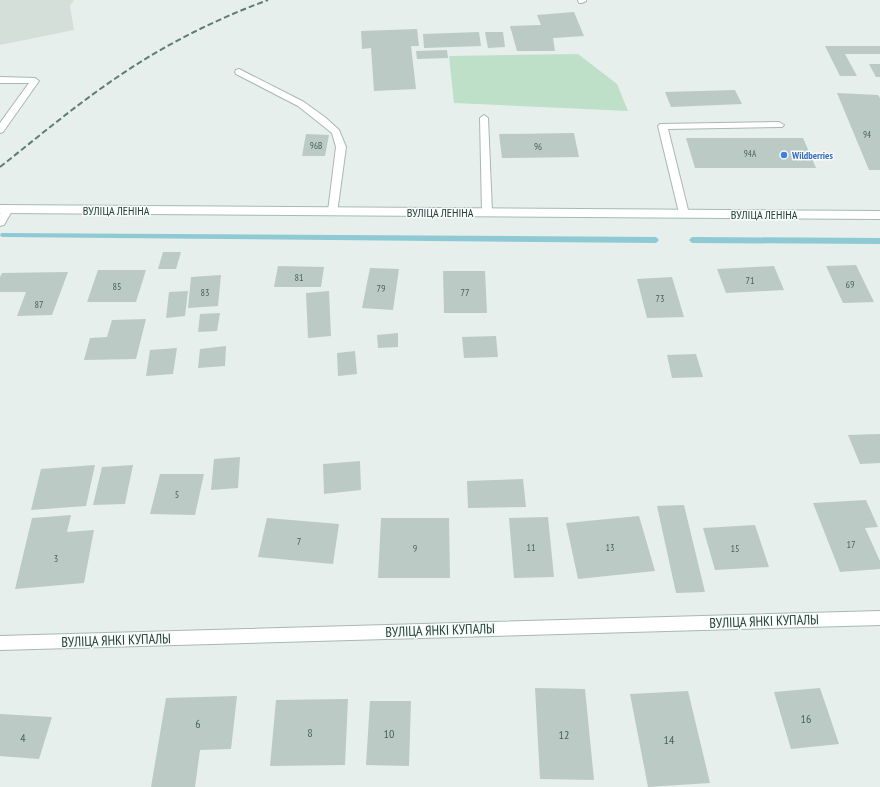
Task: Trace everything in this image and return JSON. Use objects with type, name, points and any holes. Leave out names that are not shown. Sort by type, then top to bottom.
[{"type":"main road","points":[[239,72],[301,104],[323,120],[336,132],[341,147],[333,211]]},
{"type":"main road","points":[[0,80],[35,81],[0,130]]},
{"type":"main road","points":[[484,118],[487,212]]},
{"type":"main road","points":[[684,214],[662,126],[779,125]]},
{"type":"main road","points":[[0,222],[4,209]]},
{"type":"main road","name":"ВУЛІЦА ЛЕНІНА","points":[[4,209],[880,214]]},
{"type":"main road","name":"ВУЛІЦА ЯНКІ КУПАЛЫ","points":[[0,643],[880,618]]},
{"type":"shaded area","points":[[0,0],[74,0],[70,6],[74,30],[0,45]]},
{"type":"green space","points":[[578,54],[617,84],[628,111],[454,103],[449,56]]},
{"type":"building","points":[[574,12],[584,36],[553,38],[555,51],[517,51],[510,26],[541,25],[537,15]]},
{"type":"building","points":[[417,29],[419,46],[411,46],[416,89],[374,91],[371,48],[362,49],[361,31]]},
{"type":"building","points":[[479,32],[481,46],[424,48],[423,34]]},
{"type":"building","points":[[485,32],[503,32],[505,47],[488,48]]},
{"type":"building","points":[[825,46],[880,46],[880,54],[845,54],[857,76],[840,76]]},
{"type":"building","points":[[447,50],[448,58],[417,59],[416,51]]},
{"type":"building","points":[[869,64],[880,64],[880,77],[876,77]]},
{"type":"building","points":[[735,90],[742,104],[671,107],[665,92]]},
{"type":"building","points":[[837,93],[878,95],[880,98],[880,170],[869,170]]},
{"type":"building","points":[[574,133],[579,157],[502,158],[499,134]]},
{"type":"building","points":[[306,134],[329,135],[325,156],[302,156]]},
{"type":"building","points":[[686,138],[803,138],[816,168],[695,168]]},
{"type":"building","points":[[163,252],[181,252],[176,269],[158,269]]},
{"type":"building","points":[[856,265],[874,302],[843,303],[826,266]]},
{"type":"building","points":[[278,266],[324,267],[321,287],[274,287]]},
{"type":"building","points":[[774,266],[784,290],[726,293],[717,269]]},
{"type":"building","points":[[370,268],[399,269],[393,310],[362,308]]},
{"type":"building","points":[[98,270],[146,270],[136,302],[87,302]]},
{"type":"building","points":[[443,271],[485,271],[487,313],[444,313]]},
{"type":"building","points":[[68,272],[52,315],[17,316],[26,292],[0,292],[0,277],[2,273]]},
{"type":"building","points":[[221,275],[218,306],[188,308],[191,277]]},
{"type":"building","points":[[672,277],[684,317],[647,318],[637,279]]},
{"type":"building","points":[[188,291],[185,316],[166,318],[169,292]]},
{"type":"building","points":[[329,291],[331,336],[308,338],[306,293]]},
{"type":"building","points":[[220,313],[217,331],[198,332],[200,314]]},
{"type":"building","points":[[146,319],[136,359],[84,360],[90,338],[107,337],[112,320]]},
{"type":"building","points":[[398,333],[398,347],[378,348],[377,335]]},
{"type":"building","points":[[496,336],[498,357],[464,358],[462,337]]},
{"type":"building","points":[[226,346],[225,366],[198,368],[200,349]]},
{"type":"building","points":[[177,348],[173,374],[146,376],[150,350]]},
{"type":"building","points":[[355,351],[357,374],[338,376],[337,353]]},
{"type":"building","points":[[696,354],[703,377],[672,378],[667,355]]},
{"type":"building","points":[[880,434],[880,463],[860,464],[848,435]]},
{"type":"building","points":[[240,457],[238,488],[211,490],[214,459]]},
{"type":"building","points":[[360,461],[361,490],[324,494],[323,464]]},
{"type":"building","points":[[95,465],[86,506],[31,510],[41,469]]},
{"type":"building","points":[[133,465],[125,504],[93,505],[102,467]]},
{"type":"building","points":[[160,474],[204,474],[195,515],[150,514]]},
{"type":"building","points":[[523,479],[526,507],[468,508],[467,481]]},
{"type":"building","points":[[866,500],[878,527],[865,528],[880,561],[880,569],[840,572],[813,503]]},
{"type":"building","points":[[684,505],[705,592],[676,593],[657,506]]},
{"type":"building","points":[[71,515],[67,532],[94,530],[84,583],[15,589],[32,518]]},
{"type":"building","points":[[639,516],[655,571],[578,579],[566,523]]},
{"type":"building","points":[[548,517],[554,577],[514,578],[509,518]]},
{"type":"building","points":[[267,518],[339,524],[333,564],[258,557]]},
{"type":"building","points":[[381,518],[449,518],[450,578],[378,578]]},
{"type":"building","points":[[755,525],[769,567],[715,570],[703,528]]},
{"type":"building","points":[[535,688],[585,689],[594,780],[540,779]]},
{"type":"building","points":[[820,688],[839,744],[791,749],[774,692]]},
{"type":"building","points":[[688,691],[710,783],[648,787],[630,694]]},
{"type":"building","points":[[237,696],[231,749],[200,750],[195,787],[151,787],[166,698]]},
{"type":"building","points":[[348,699],[345,765],[270,766],[276,700]]},
{"type":"building","points":[[370,701],[411,701],[409,766],[366,765]]},
{"type":"building","points":[[0,714],[52,717],[39,759],[0,756]]},
{"type":"waterway","points":[[3,235],[656,240]]},
{"type":"waterway","points":[[692,240],[880,241]]},
{"type":"railway","points":[[0,167],[86,99],[134,66],[190,34],[228,16],[268,0]]},
{"type":"place","name":"Wildberries","points":[[784,155]]}]
